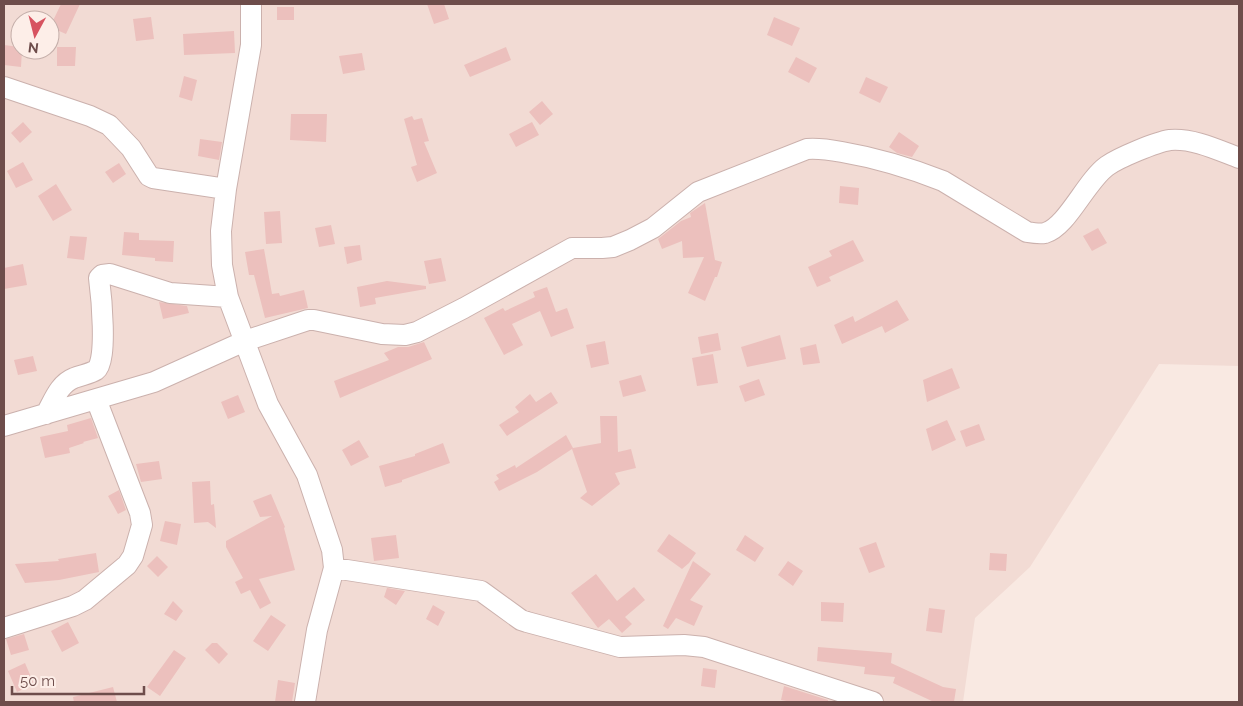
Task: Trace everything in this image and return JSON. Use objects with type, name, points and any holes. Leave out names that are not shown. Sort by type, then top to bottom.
[{"type":"street","points":[[251,4],[251,45],[226,189],[221,231],[222,265],[228,297],[268,404],[307,475],[332,550],[334,568],[317,630],[304,702]]},
{"type":"street","points":[[4,87],[90,116],[109,125],[131,148],[149,176],[153,178],[226,189]]},
{"type":"street","points":[[4,426],[154,382],[245,341],[308,320],[382,334],[405,335],[417,332],[572,248],[613,247],[630,240],[653,228],[698,192],[807,149],[820,149],[872,157],[938,179],[1027,232],[1034,233],[1044,233],[1061,223],[1083,192],[1106,167],[1158,143],[1170,140],[1186,141],[1239,158]]},
{"type":"street","points":[[46,414],[62,385],[96,369],[101,363],[103,332],[99,278],[102,275],[110,274],[170,293],[228,297]]},
{"type":"street","points":[[4,628],[73,606],[85,600],[127,565],[133,556],[142,525],[140,513],[96,399]]},
{"type":"street","points":[[334,568],[481,591],[521,620],[528,622],[620,647],[684,645],[704,647],[872,702]]},
{"type":"shaded area","points":[[4,4],[1239,4],[1239,366],[1159,364],[1030,567],[975,618],[963,702],[4,702]]},
{"type":"building","points":[[61,4],[80,4],[66,34],[60,31],[60,10],[58,10]]},
{"type":"building","points":[[427,4],[444,4],[449,19],[434,24]]},
{"type":"building","points":[[277,7],[294,7],[294,20],[277,20]]},
{"type":"building","points":[[151,17],[154,39],[136,41],[133,19]]},
{"type":"building","points":[[774,17],[800,28],[792,46],[767,35]]},
{"type":"building","points":[[234,31],[235,53],[184,55],[183,34]]},
{"type":"building","points":[[4,45],[10,46],[10,60],[21,60],[21,67],[4,65]]},
{"type":"building","points":[[60,47],[76,47],[75,66],[57,66],[57,60],[60,60]]},
{"type":"building","points":[[506,47],[511,60],[470,77],[464,65]]},
{"type":"building","points":[[362,53],[365,70],[343,74],[339,56]]},
{"type":"building","points":[[796,57],[817,68],[809,83],[788,72]]},
{"type":"building","points":[[184,76],[197,80],[192,101],[179,97]]},
{"type":"building","points":[[866,77],[888,87],[880,103],[859,93]]},
{"type":"building","points":[[542,101],[553,114],[540,125],[529,112]]},
{"type":"building","points":[[291,114],[327,114],[326,142],[290,140]]},
{"type":"building","points":[[412,116],[414,120],[422,118],[429,141],[424,142],[437,173],[417,182],[411,167],[417,165],[404,119]]},
{"type":"building","points":[[23,122],[32,132],[20,143],[11,133]]},
{"type":"building","points":[[532,122],[539,135],[516,147],[509,134]]},
{"type":"building","points":[[899,132],[919,146],[912,157],[897,153],[889,147]]},
{"type":"building","points":[[200,139],[222,142],[219,160],[198,156]]},
{"type":"building","points":[[23,162],[33,180],[16,188],[7,171]]},
{"type":"building","points":[[119,163],[126,174],[113,183],[105,172]]},
{"type":"building","points":[[56,184],[72,210],[53,221],[38,196]]},
{"type":"building","points":[[840,186],[859,188],[858,205],[839,203]]},
{"type":"building","points":[[705,203],[715,260],[722,262],[705,301],[688,293],[704,257],[683,258],[682,241],[662,249],[658,239],[681,221],[691,217],[690,213]]},
{"type":"building","points":[[280,211],[282,243],[266,244],[264,212]]},
{"type":"building","points":[[331,225],[335,244],[319,247],[315,228]]},
{"type":"building","points":[[1098,228],[1107,243],[1092,251],[1083,236]]},
{"type":"building","points":[[124,232],[139,233],[139,240],[174,241],[173,262],[155,261],[155,258],[122,255]]},
{"type":"building","points":[[70,236],[87,237],[84,260],[67,258]]},
{"type":"building","points":[[853,240],[864,261],[829,277],[831,281],[817,287],[808,267],[832,256],[829,251]]},
{"type":"building","points":[[360,245],[362,260],[347,264],[344,247]]},
{"type":"building","points":[[264,249],[272,294],[279,293],[280,296],[304,290],[308,308],[265,318],[254,275],[249,275],[245,252]]},
{"type":"building","points":[[441,258],[446,281],[429,284],[424,261]]},
{"type":"building","points":[[23,264],[27,285],[4,289],[4,268]]},
{"type":"building","points":[[387,281],[426,286],[426,289],[375,298],[376,304],[360,307],[357,287]]},
{"type":"building","points":[[547,287],[556,312],[567,308],[574,328],[551,337],[540,311],[512,324],[523,345],[504,355],[484,318],[503,308],[505,311],[535,297],[533,292]]},
{"type":"building","points":[[897,300],[909,320],[885,333],[882,326],[842,344],[834,325],[853,316],[855,322]]},
{"type":"building","points":[[159,302],[187,306],[189,313],[163,319]]},
{"type":"building","points":[[718,333],[721,350],[701,354],[698,337]]},
{"type":"building","points":[[780,335],[786,359],[747,367],[741,347]]},
{"type":"building","points":[[605,341],[609,364],[591,368],[586,345]]},
{"type":"building","points":[[424,342],[432,359],[340,398],[334,381],[389,360],[384,353],[398,347],[408,347]]},
{"type":"building","points":[[816,344],[820,363],[803,365],[800,348]]},
{"type":"building","points":[[713,354],[718,383],[697,386],[692,358]]},
{"type":"building","points":[[33,356],[37,371],[18,375],[14,360]]},
{"type":"building","points":[[952,368],[960,388],[927,402],[923,380]]},
{"type":"building","points":[[641,375],[646,391],[623,397],[619,381]]},
{"type":"building","points":[[759,379],[765,395],[745,402],[739,386]]},
{"type":"building","points":[[551,392],[558,403],[507,436],[499,425],[519,412],[515,407],[530,394],[536,402]]},
{"type":"building","points":[[238,395],[245,412],[228,419],[221,402]]},
{"type":"building","points":[[600,416],[617,416],[618,452],[631,449],[636,468],[615,473],[620,484],[592,506],[580,498],[587,492],[572,449],[537,472],[499,491],[494,482],[499,479],[496,475],[515,465],[516,468],[566,435],[573,448],[601,443]]},
{"type":"building","points":[[91,418],[98,438],[69,448],[70,453],[45,458],[40,437],[68,431],[67,425]]},
{"type":"building","points":[[947,420],[956,440],[932,451],[926,429]]},
{"type":"building","points":[[979,424],[985,440],[966,447],[960,431]]},
{"type":"building","points":[[359,440],[369,457],[351,466],[342,450]]},
{"type":"building","points":[[443,443],[450,463],[385,487],[379,466],[415,456],[415,454]]},
{"type":"building","points":[[159,461],[162,479],[141,482],[136,464]]},
{"type":"building","points":[[210,481],[211,505],[214,504],[216,528],[208,522],[194,523],[192,482]]},
{"type":"building","points":[[119,490],[126,510],[118,514],[108,496]]},
{"type":"building","points":[[271,494],[285,527],[295,570],[259,579],[271,603],[260,609],[250,590],[241,594],[235,582],[243,578],[226,547],[226,541],[272,516],[260,517],[253,501]]},
{"type":"building","points":[[165,521],[181,524],[177,545],[160,541]]},
{"type":"building","points":[[669,534],[696,553],[682,569],[657,551]]},
{"type":"building","points":[[396,535],[399,558],[374,561],[371,538]]},
{"type":"building","points":[[745,535],[764,548],[755,562],[736,550]]},
{"type":"building","points":[[876,542],[885,567],[869,573],[859,548]]},
{"type":"building","points":[[96,553],[99,572],[59,580],[25,583],[15,564],[59,561],[58,559]]},
{"type":"building","points":[[990,553],[1007,554],[1006,571],[989,570]]},
{"type":"building","points":[[157,556],[168,567],[158,577],[147,566]]},
{"type":"building","points":[[693,561],[711,574],[690,600],[703,606],[694,626],[676,618],[668,629],[663,626]]},
{"type":"building","points":[[788,561],[803,571],[793,586],[778,575]]},
{"type":"building","points":[[596,574],[617,601],[634,587],[645,600],[625,617],[632,624],[622,633],[609,619],[598,628],[571,593]]},
{"type":"building","points":[[387,588],[405,591],[396,605],[384,597]]},
{"type":"building","points":[[173,601],[183,611],[176,621],[164,614]]},
{"type":"building","points":[[821,602],[844,603],[843,622],[821,621]]},
{"type":"building","points":[[433,605],[445,612],[438,626],[426,619]]},
{"type":"building","points":[[929,608],[945,610],[942,633],[926,631]]},
{"type":"building","points":[[271,615],[286,625],[268,651],[253,641]]},
{"type":"building","points":[[68,622],[79,643],[62,652],[51,631]]},
{"type":"building","points":[[24,634],[29,650],[11,655],[6,639]]},
{"type":"building","points":[[212,643],[217,643],[228,654],[219,664],[205,650]]},
{"type":"building","points":[[818,647],[892,653],[891,663],[943,687],[956,689],[954,702],[934,702],[893,683],[895,677],[864,674],[865,667],[817,661]]},
{"type":"building","points":[[174,650],[186,658],[160,696],[147,687]]},
{"type":"building","points":[[25,663],[34,684],[17,692],[8,671]]},
{"type":"building","points":[[703,668],[717,670],[715,688],[701,686]]},
{"type":"building","points":[[278,680],[295,683],[292,702],[275,702]]},
{"type":"building","points":[[784,686],[828,700],[828,702],[792,702],[781,700]]},
{"type":"building","points":[[113,687],[117,702],[74,702],[73,697]]}]
